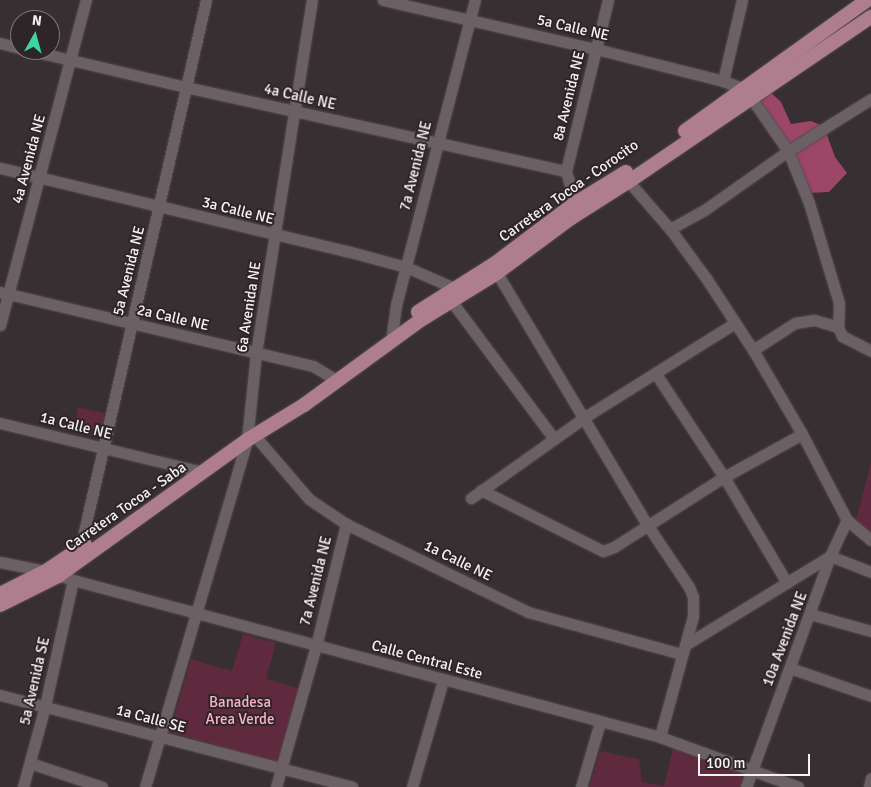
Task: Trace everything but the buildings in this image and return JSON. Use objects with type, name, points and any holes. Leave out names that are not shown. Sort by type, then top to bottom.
[{"type":"main road","name":"Carretera Tocoa - Corocito","points":[[749,92],[867,0]]},
{"type":"main road","name":"Carretera Tocoa - Corocito","points":[[266,426],[391,336],[576,208],[625,178],[749,92],[871,17]]},
{"type":"main road","name":"Carretera Tocoa - Corocito","points":[[391,336],[452,302],[460,290],[497,273],[576,208]]},
{"type":"main road","name":"Carretera Tocoa - Saba","points":[[0,605],[52,573],[266,426]]},
{"type":"main road","name":"Carretera Tocoa - Saba","points":[[0,595],[52,573],[80,549],[199,471]]},
{"type":"street","name":"4a Avenida NE","points":[[0,325],[4,293],[39,178],[86,0]]},
{"type":"street","name":"5a Avenida NE","points":[[80,549],[206,0]]},
{"type":"street","name":"6a Avenida NE","points":[[145,787],[250,436],[256,353],[312,0]]},
{"type":"street","name":"5a Calle NE","points":[[383,0],[596,49],[723,81],[749,92]]},
{"type":"street","name":"7a Avenida NE","points":[[391,336],[437,142],[476,0]]},
{"type":"street","name":"8a Avenida NE","points":[[566,171],[608,0]]},
{"type":"street","points":[[723,81],[742,0]]},
{"type":"street","name":"4a Calle NE","points":[[60,58],[294,112],[566,171]]},
{"type":"street","points":[[749,92],[788,151],[816,225],[839,303],[838,327],[842,336],[871,351]]},
{"type":"street","points":[[670,229],[704,211],[788,151],[871,99]]},
{"type":"street","name":"3a Calle NE","points":[[0,168],[406,268],[460,290]]},
{"type":"street","points":[[566,171],[576,208]]},
{"type":"street","points":[[625,178],[670,229],[706,278],[753,350],[802,434],[847,520],[871,540]]},
{"type":"street","points":[[497,273],[648,526],[689,587],[693,597],[693,616],[660,737]]},
{"type":"street","name":"2a Calle NE","points":[[4,293],[312,366],[333,378]]},
{"type":"street","points":[[452,302],[554,439]]},
{"type":"street","points":[[753,350],[795,323],[814,320],[838,327]]},
{"type":"street","points":[[471,498],[585,418],[735,324]]},
{"type":"street","points":[[656,374],[724,477],[787,583]]},
{"type":"street","name":"1a Calle NE","points":[[0,423],[199,471]]},
{"type":"street","points":[[482,490],[603,551],[614,547],[724,477],[802,434]]},
{"type":"street","name":"1a Calle NE","points":[[250,436],[309,499],[346,524],[528,612],[684,650]]},
{"type":"street","name":"10a Avenida NE","points":[[746,787],[830,556],[847,520]]},
{"type":"street","name":"7a Avenida NE","points":[[276,787],[316,646],[346,524]]},
{"type":"street","points":[[684,650],[830,556],[871,572]]},
{"type":"street","name":"Calle Central Este","points":[[0,562],[52,573],[196,614],[660,737],[798,787]]},
{"type":"street","name":"5a Avenida SE","points":[[23,787],[45,706],[73,580]]},
{"type":"street","points":[[810,614],[871,631]]},
{"type":"street","points":[[790,668],[871,696]]},
{"type":"street","points":[[412,787],[443,680]]},
{"type":"street","name":"1a Calle SE","points":[[0,695],[352,787]]},
{"type":"street","points":[[581,787],[600,722]]},
{"type":"street","points":[[30,763],[102,787]]},
{"type":"street","points":[[869,787],[871,778]]},
{"type":"green space","points":[[78,407],[105,413],[99,438],[73,432]]},
{"type":"green space","points":[[871,463],[871,535],[856,519]]},
{"type":"green space","name":"Banadesa Area Verde","points":[[243,634],[276,643],[266,679],[300,689],[278,763],[170,732],[191,659],[232,671]]},
{"type":"green space","points":[[673,748],[746,773],[741,787],[589,787],[600,751],[639,759],[642,782],[664,786]]},
{"type":"shaded area","points":[[768,90],[781,102],[791,124],[811,121],[830,129],[827,135],[835,157],[847,173],[829,192],[808,193],[756,95]]}]
